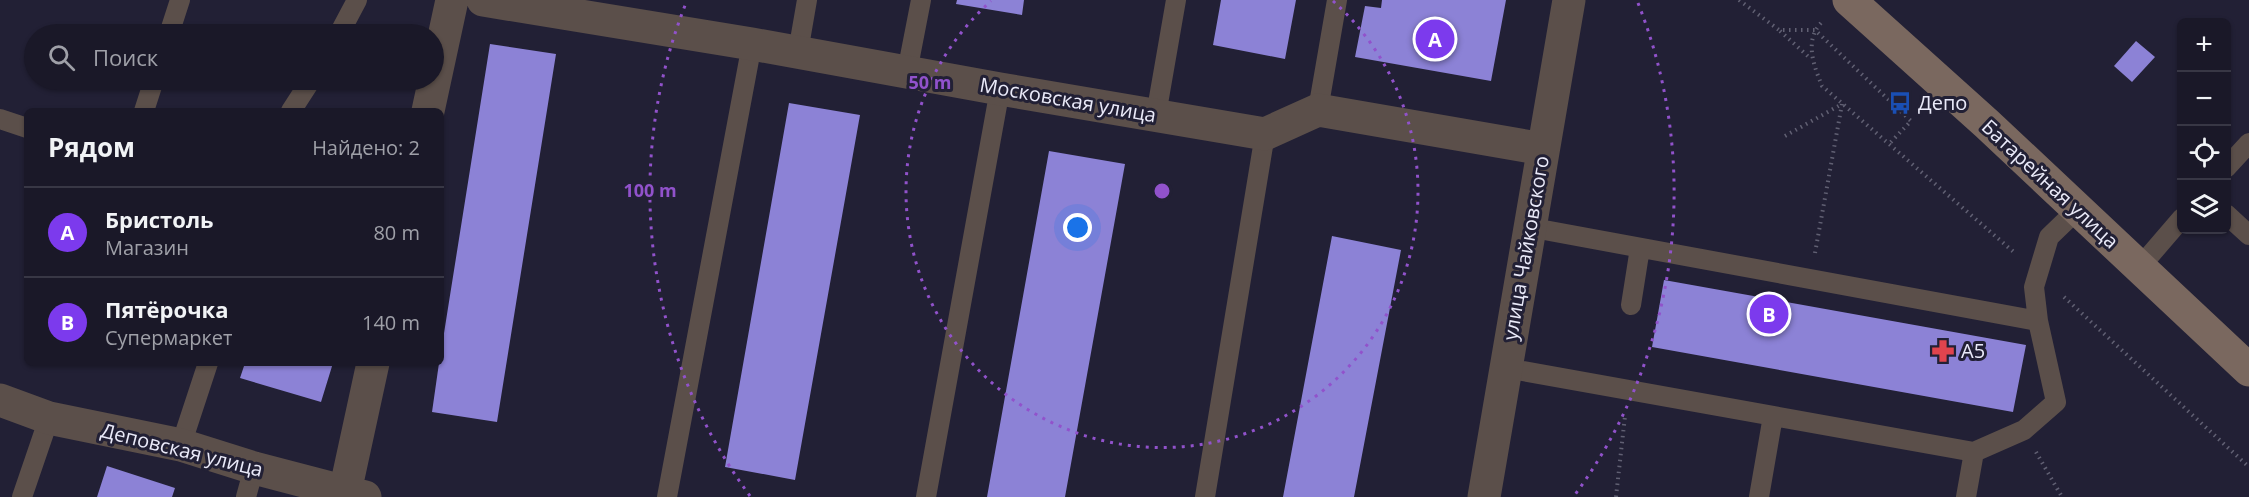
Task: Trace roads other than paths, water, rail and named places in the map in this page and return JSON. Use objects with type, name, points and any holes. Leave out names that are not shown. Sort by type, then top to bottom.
[{"type":"main road","name":"Батарейная улица","points":[[1850,0],[2249,370]]},
{"type":"street","points":[[444,37],[452,0]]},
{"type":"street","name":"Московская улица","points":[[483,0],[752,44],[1265,134]]},
{"type":"street","name":"улица Чайковского","points":[[1484,497],[1528,227],[1569,0]]},
{"type":"street","points":[[429,108],[433,90]]},
{"type":"street","points":[[1265,134],[1318,110],[1543,149]]},
{"type":"street","points":[[355,495],[373,366]]},
{"type":"street","name":"Деповская улица","points":[[0,400],[50,418],[181,445],[250,483],[355,495]]},
{"type":"lane","points":[[172,24],[180,0]]},
{"type":"lane","points":[[344,24],[357,0]]},
{"type":"lane","points":[[798,52],[807,0]]},
{"type":"lane","points":[[908,72],[921,0]]},
{"type":"lane","points":[[1156,115],[1176,0]]},
{"type":"lane","points":[[1318,110],[1337,0]]},
{"type":"lane","points":[[667,497],[752,44]]},
{"type":"lane","points":[[926,497],[1000,89]]},
{"type":"lane","points":[[145,108],[151,90]]},
{"type":"lane","points":[[293,108],[305,90]]},
{"type":"lane","points":[[0,119],[24,127]]},
{"type":"lane","points":[[1205,497],[1265,134]]},
{"type":"lane","points":[[2231,163],[2249,143]]},
{"type":"lane","points":[[1506,368],[1974,452],[2024,430],[2056,402],[2038,321],[2034,287],[2049,237],[2077,210]]},
{"type":"lane","points":[[2231,219],[2249,235]]},
{"type":"lane","points":[[2139,268],[2177,223]]},
{"type":"lane","points":[[1528,227],[2038,321]]},
{"type":"lane","points":[[1631,305],[1640,248]]},
{"type":"lane","points":[[181,445],[207,366]]},
{"type":"lane","points":[[1759,497],[1773,416]]},
{"type":"lane","points":[[22,497],[50,418]]},
{"type":"lane","points":[[1966,497],[1974,452]]},
{"type":"place","name":"Бристоль","points":[[1435,39]]},
{"type":"place","name":"Депо","points":[[1900,103]]},
{"type":"place","name":"Пятёрочка","points":[[1769,314]]},
{"type":"place","name":"А5","points":[[1943,351]]}]
